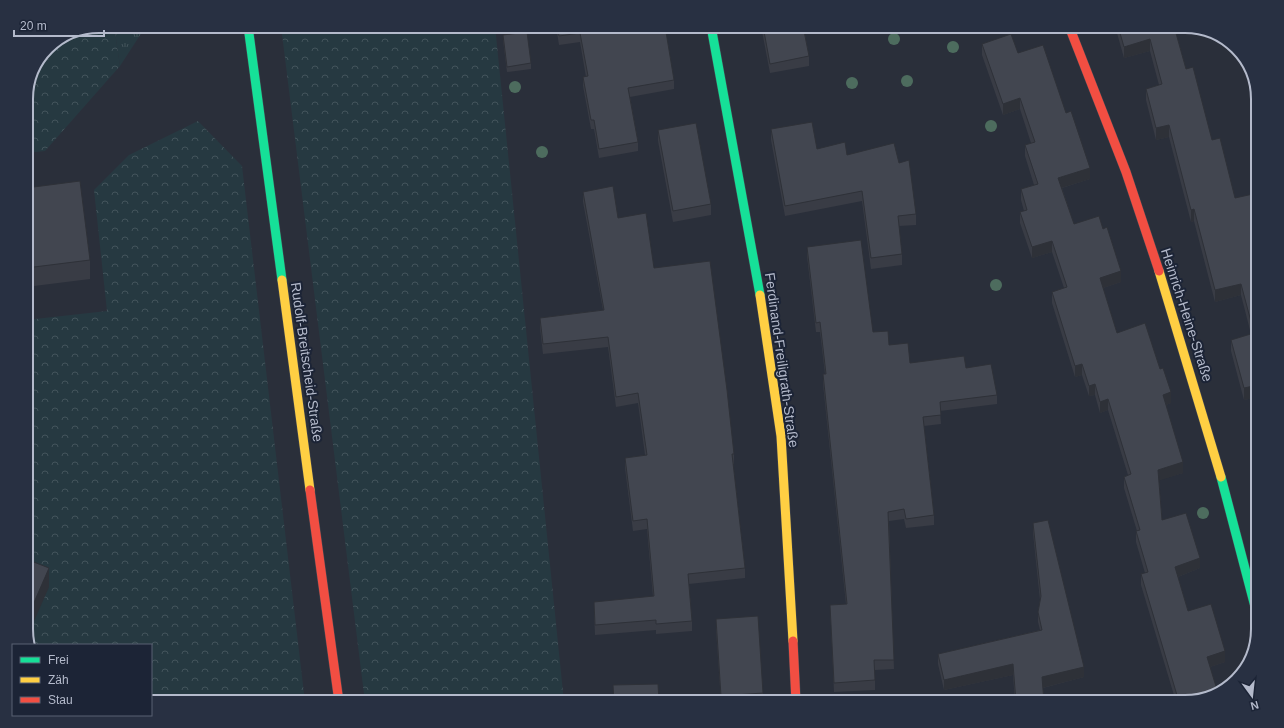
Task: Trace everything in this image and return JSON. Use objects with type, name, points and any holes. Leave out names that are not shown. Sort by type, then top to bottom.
[{"type":"street","name":"Rudolf-Breitscheid-Straße","points":[[249,33],[338,695]]},
{"type":"street","name":"Ferdinand-Freiligrath-Straße","points":[[712,33],[752,252],[781,436],[796,695]]},
{"type":"street","name":"Heinrich-Heine-Straße","points":[[1072,33],[1125,171],[1182,342],[1234,522],[1251,590]]},
{"type":"green space","points":[[115,33],[141,33],[120,66]]},
{"type":"green space","points":[[115,33],[120,66],[45,151],[33,152],[33,95],[35,82],[44,62],[52,52],[62,44],[74,38],[86,34]]},
{"type":"green space","points":[[282,33],[496,33],[563,695],[364,695]]},
{"type":"green space","points":[[198,121],[242,166],[304,695],[152,695],[152,644],[35,644],[34,642],[33,319],[107,311],[94,190],[129,155]]},
{"type":"building","points":[[527,33],[531,63],[507,67],[503,35]]},
{"type":"building","points":[[558,33],[580,33],[559,36]]},
{"type":"building","points":[[580,33],[666,33],[674,80],[628,88],[638,142],[599,149],[594,120],[591,120],[583,77],[588,76]]},
{"type":"building","points":[[764,33],[804,33],[809,56],[770,64]]},
{"type":"building","points":[[1120,33],[1176,33],[1186,69],[1193,67],[1212,140],[1220,138],[1235,198],[1251,194],[1251,322],[1241,284],[1215,290],[1194,209],[1191,210],[1169,125],[1156,128],[1146,89],[1162,84],[1150,39],[1124,47]]},
{"type":"building","points":[[1011,34],[1018,53],[1043,45],[1066,113],[1071,111],[1090,168],[1058,178],[1074,224],[1099,216],[1103,229],[1107,227],[1121,271],[1100,278],[1117,333],[1145,323],[1160,369],[1163,368],[1171,392],[1163,395],[1183,462],[1158,470],[1162,520],[1186,513],[1200,558],[1175,567],[1188,611],[1211,604],[1225,651],[1207,657],[1216,687],[1202,693],[1177,695],[1141,574],[1148,572],[1136,531],[1140,530],[1124,477],[1131,474],[1108,399],[1100,402],[1095,384],[1089,386],[1082,364],[1075,366],[1052,292],[1067,287],[1052,241],[1032,247],[1020,212],[1027,210],[1021,189],[1038,184],[1025,145],[1035,142],[1020,98],[1003,104],[982,44]]},
{"type":"building","points":[[812,122],[817,149],[845,142],[847,155],[894,143],[899,163],[909,160],[916,214],[898,216],[902,254],[871,258],[862,191],[785,206],[771,129]]},
{"type":"building","points":[[696,123],[711,204],[673,211],[658,130]]},
{"type":"building","points":[[80,181],[90,260],[33,267],[33,187]]},
{"type":"building","points":[[613,186],[618,218],[646,213],[654,268],[710,261],[727,390],[734,454],[732,454],[745,568],[688,574],[692,621],[656,624],[656,620],[595,625],[594,602],[654,596],[647,519],[633,521],[625,458],[647,455],[638,393],[616,397],[608,337],[543,344],[540,318],[604,310],[583,192]]},
{"type":"building","points":[[861,240],[873,332],[888,331],[889,345],[908,343],[910,363],[964,356],[966,368],[991,364],[997,395],[940,402],[941,415],[923,417],[934,515],[906,519],[904,509],[888,512],[894,660],[874,660],[875,680],[834,683],[830,605],[847,604],[823,374],[826,374],[820,322],[816,323],[807,247]]},
{"type":"building","points":[[1251,334],[1251,386],[1244,388],[1231,340]]},
{"type":"building","points":[[1048,520],[1084,667],[1042,677],[1043,695],[1015,695],[1013,664],[944,680],[938,654],[1042,630],[1038,612],[1041,596],[1033,523]]},
{"type":"building","points":[[33,562],[49,568],[33,605]]},
{"type":"building","points":[[758,616],[763,693],[721,695],[716,619]]},
{"type":"building","points":[[658,684],[659,695],[614,695],[613,685]]},
{"type":"traffic: fast","points":[[249,33],[282,280]]},
{"type":"traffic: fast","points":[[712,33],[760,295]]},
{"type":"traffic: fast","points":[[1221,477],[1251,591]]},
{"type":"traffic: slow","points":[[1159,271],[1221,477]]},
{"type":"traffic: slow","points":[[282,280],[310,490]]},
{"type":"traffic: slow","points":[[760,295],[781,436],[793,641]]},
{"type":"traffic: jam","points":[[1072,33],[1126,172],[1159,271]]},
{"type":"traffic: jam","points":[[310,490],[338,695]]},
{"type":"traffic: jam","points":[[793,641],[796,695]]}]
